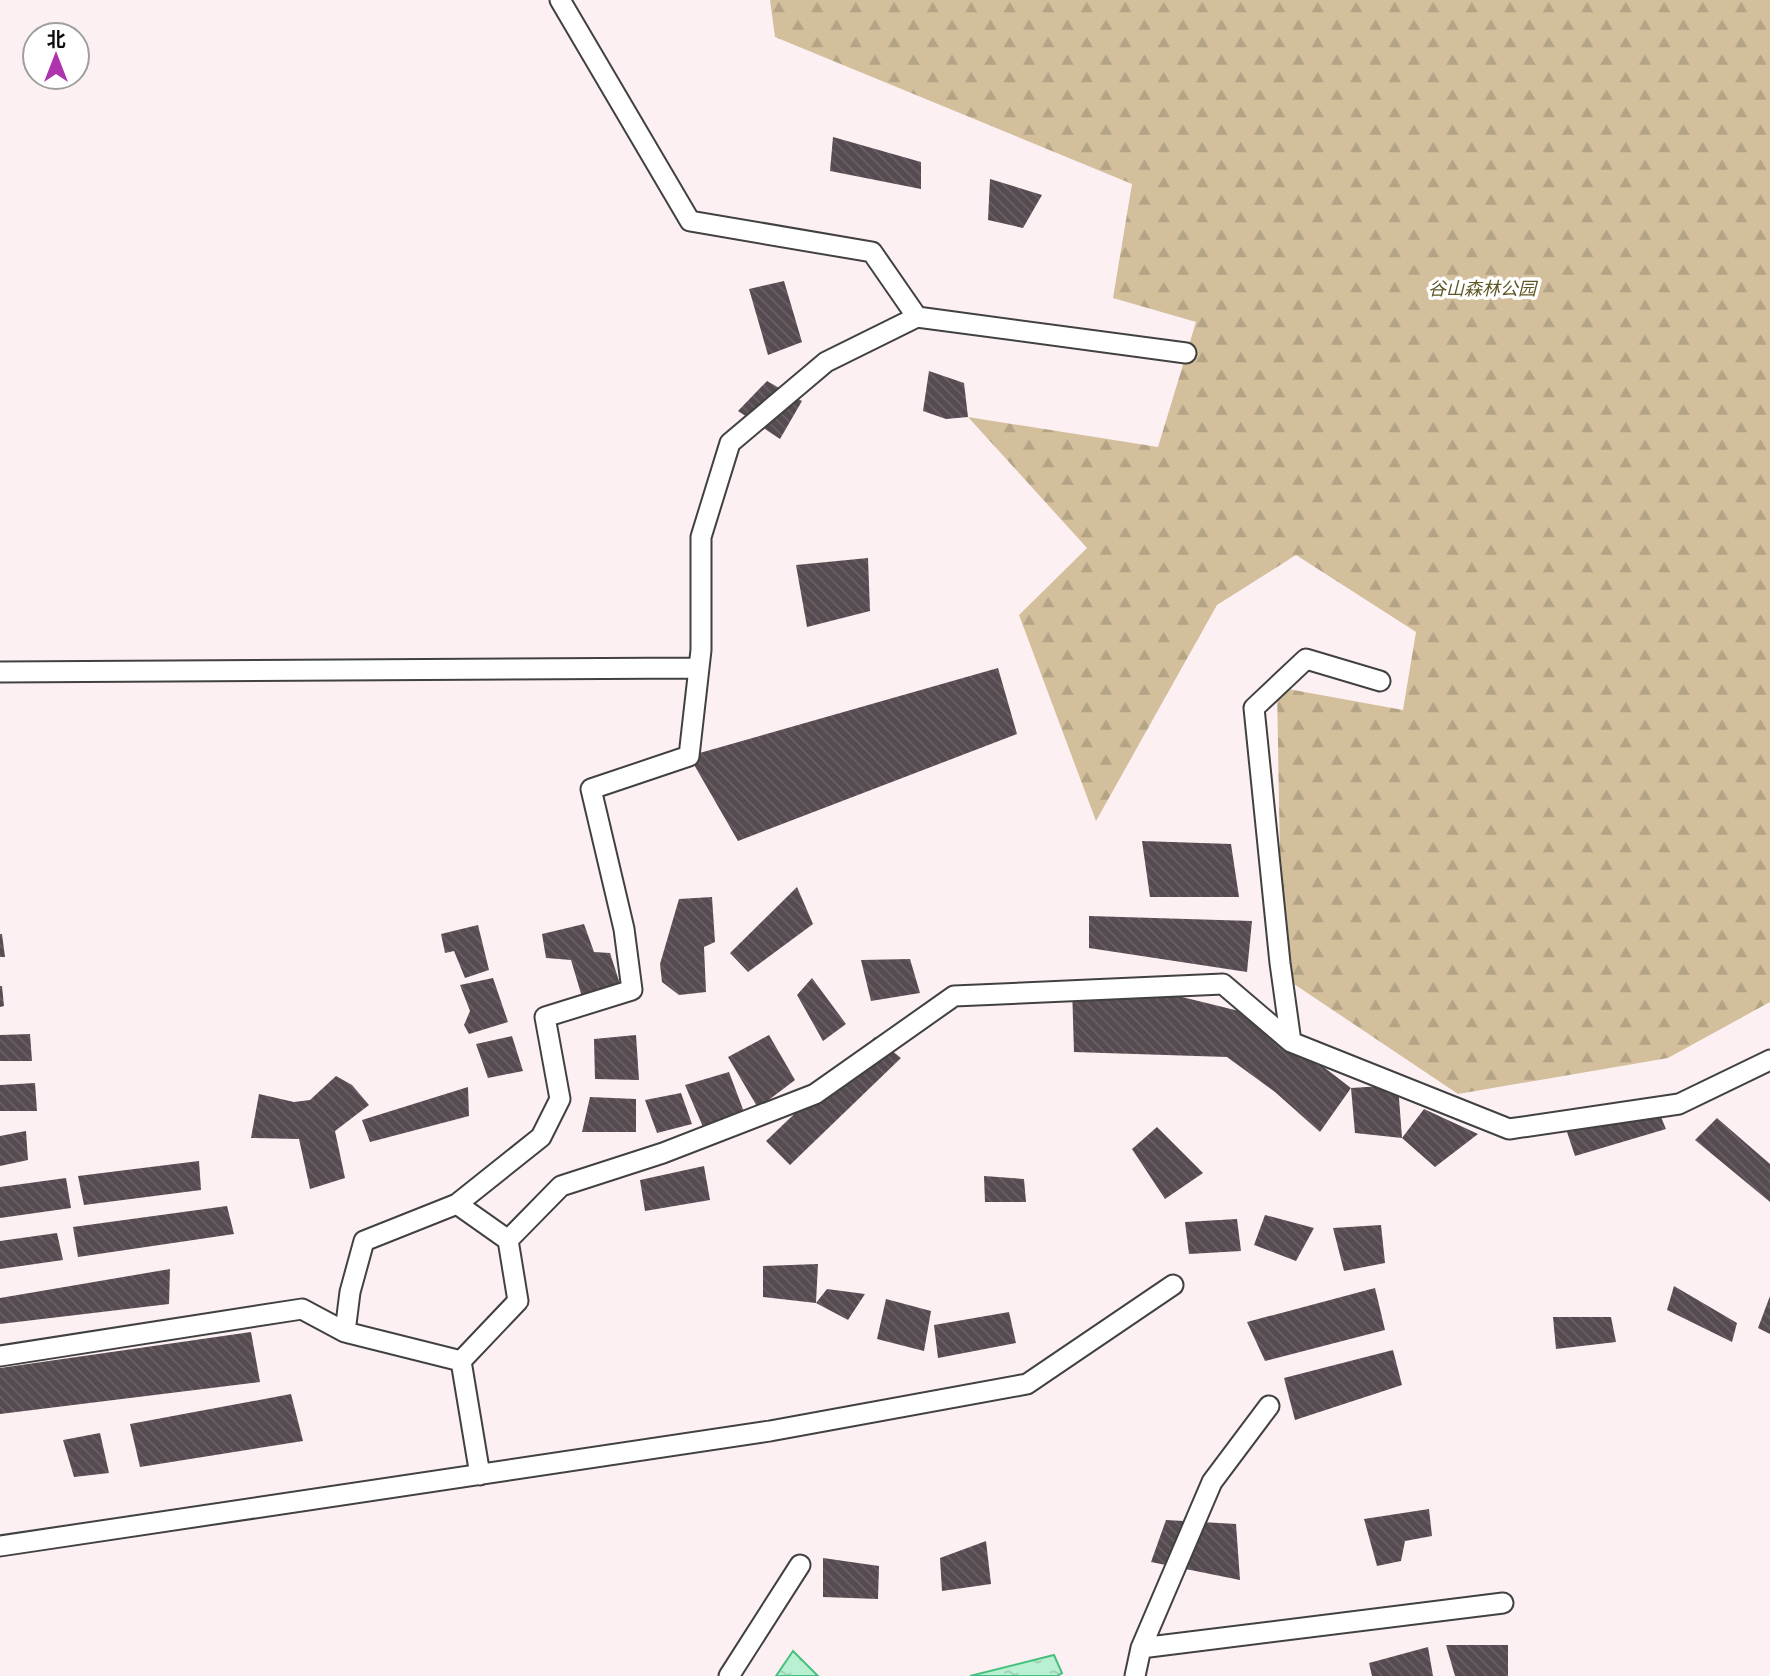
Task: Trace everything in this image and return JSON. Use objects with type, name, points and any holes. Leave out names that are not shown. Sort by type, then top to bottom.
[{"type":"street","points":[[560,0],[690,221],[872,252],[917,317]]},
{"type":"street","points":[[345,1332],[350,1293],[364,1241],[457,1205],[541,1137],[560,1099],[545,1017],[632,990],[624,929],[591,789],[689,756],[701,650],[701,537],[730,443],[826,362],[917,317],[1186,353]]},
{"type":"street","points":[[1291,1042],[1280,963],[1254,708],[1306,659],[1380,681]]},
{"type":"street","points":[[0,673],[699,668]]},
{"type":"street","points":[[508,1240],[561,1186],[663,1153],[815,1094],[954,996],[1223,984],[1291,1042],[1508,1129],[1679,1104],[1770,1060]]},
{"type":"street","points":[[457,1205],[508,1240],[518,1301],[461,1361]]},
{"type":"street","points":[[0,1546],[770,1432],[1027,1384],[1173,1285]]},
{"type":"street","points":[[0,1356],[302,1309],[345,1332],[461,1361]]},
{"type":"street","points":[[461,1361],[480,1475]]},
{"type":"street","points":[[1135,1676],[1141,1648],[1212,1482],[1269,1406]]},
{"type":"street","points":[[729,1676],[800,1565]]},
{"type":"street","points":[[1141,1648],[1503,1603]]},
{"type":"green space","name":"谷山森林公园","points":[[770,0],[1770,0],[1770,1002],[1668,1058],[1458,1094],[1282,976],[1277,687],[1403,710],[1416,632],[1296,555],[1217,605],[1096,821],[1019,615],[1087,548],[968,417],[1158,447],[1196,322],[1113,298],[1132,184],[775,37]]},
{"type":"water","points":[[793,1651],[818,1676],[776,1676]]},
{"type":"water","points":[[1054,1655],[1062,1673],[1057,1676],[970,1676]]},
{"type":"building","points":[[833,137],[921,162],[921,189],[830,171]]},
{"type":"building","points":[[990,179],[1042,195],[1023,228],[988,220]]},
{"type":"building","points":[[784,281],[802,342],[768,355],[749,289]]},
{"type":"building","points":[[929,371],[964,383],[968,417],[946,419],[923,411]]},
{"type":"building","points":[[767,381],[802,401],[780,439],[738,411]]},
{"type":"building","points":[[868,558],[870,611],[807,627],[796,565]]},
{"type":"building","points":[[998,668],[1017,734],[738,841],[689,756]]},
{"type":"building","points":[[1142,841],[1231,844],[1239,897],[1150,897]]},
{"type":"building","points":[[797,887],[813,924],[748,972],[730,953]]},
{"type":"building","points":[[712,897],[715,942],[704,947],[706,992],[679,995],[662,982],[660,964],[679,899]]},
{"type":"building","points":[[1089,916],[1252,921],[1247,972],[1089,948]]},
{"type":"building","points":[[584,924],[594,952],[610,953],[620,984],[582,997],[571,960],[546,958],[542,934]]},
{"type":"building","points":[[478,925],[489,970],[465,978],[454,951],[445,953],[441,934]]},
{"type":"building","points":[[2,934],[5,957],[0,957]]},
{"type":"building","points":[[910,959],[920,993],[871,1001],[861,960]]},
{"type":"building","points":[[493,978],[508,1022],[469,1034],[464,1025],[470,1011],[460,985]]},
{"type":"building","points":[[812,978],[846,1024],[823,1041],[797,995]]},
{"type":"building","points":[[0,986],[4,1006],[0,1007]]},
{"type":"building","points":[[1072,987],[1182,997],[1239,1011],[1291,1042],[1351,1088],[1320,1132],[1275,1092],[1227,1057],[1074,1052]]},
{"type":"building","points":[[30,1034],[32,1061],[0,1061],[0,1035]]},
{"type":"building","points":[[636,1035],[639,1080],[595,1079],[594,1039]]},
{"type":"building","points":[[769,1035],[795,1080],[758,1108],[728,1057]]},
{"type":"building","points":[[512,1036],[523,1071],[488,1078],[476,1044]]},
{"type":"building","points":[[875,1037],[901,1058],[790,1165],[766,1141]]},
{"type":"building","points":[[729,1072],[744,1112],[703,1127],[685,1085]]},
{"type":"building","points":[[336,1076],[352,1085],[369,1105],[335,1131],[345,1178],[310,1189],[299,1139],[251,1138],[259,1094],[294,1102],[310,1100]]},
{"type":"building","points":[[35,1083],[37,1111],[0,1111],[0,1085]]},
{"type":"building","points":[[1398,1085],[1402,1138],[1355,1133],[1351,1088]]},
{"type":"building","points":[[468,1087],[469,1116],[370,1142],[362,1120]]},
{"type":"building","points":[[681,1093],[692,1124],[657,1133],[645,1100]]},
{"type":"building","points":[[590,1097],[636,1099],[636,1132],[582,1132]]},
{"type":"building","points":[[1656,1105],[1666,1129],[1575,1156],[1567,1132]]},
{"type":"building","points":[[1424,1109],[1478,1134],[1435,1167],[1402,1138]]},
{"type":"building","points":[[1717,1118],[1770,1164],[1770,1202],[1695,1140]]},
{"type":"building","points":[[1157,1127],[1203,1173],[1165,1199],[1132,1149]]},
{"type":"building","points":[[26,1131],[28,1160],[0,1166],[0,1136]]},
{"type":"building","points":[[199,1161],[201,1190],[84,1205],[78,1176]]},
{"type":"building","points":[[704,1166],[710,1200],[645,1211],[640,1180]]},
{"type":"building","points":[[984,1176],[1024,1179],[1026,1202],[985,1202]]},
{"type":"building","points":[[66,1178],[71,1208],[0,1218],[0,1187]]},
{"type":"building","points":[[227,1206],[234,1234],[78,1257],[73,1227]]},
{"type":"building","points":[[1265,1215],[1314,1228],[1296,1261],[1254,1245]]},
{"type":"building","points":[[1237,1219],[1241,1251],[1189,1254],[1185,1222]]},
{"type":"building","points":[[1381,1225],[1385,1263],[1344,1271],[1333,1228]]},
{"type":"building","points":[[57,1233],[63,1260],[0,1269],[0,1241]]},
{"type":"building","points":[[818,1264],[816,1303],[763,1297],[763,1266]]},
{"type":"building","points":[[170,1269],[169,1304],[0,1324],[0,1298]]},
{"type":"building","points":[[1674,1286],[1737,1323],[1732,1342],[1667,1310]]},
{"type":"building","points":[[1375,1288],[1385,1330],[1265,1361],[1247,1322]]},
{"type":"building","points":[[827,1289],[865,1294],[848,1320],[816,1303]]},
{"type":"building","points":[[1770,1296],[1770,1334],[1758,1328]]},
{"type":"building","points":[[886,1299],[931,1311],[924,1351],[877,1339]]},
{"type":"building","points":[[1009,1312],[1016,1343],[938,1358],[934,1325]]},
{"type":"building","points":[[1553,1317],[1611,1317],[1616,1342],[1556,1349]]},
{"type":"building","points":[[251,1332],[260,1382],[0,1414],[0,1368]]},
{"type":"building","points":[[1393,1350],[1402,1385],[1295,1420],[1284,1378]]},
{"type":"building","points":[[291,1394],[303,1441],[140,1467],[130,1424]]},
{"type":"building","points":[[100,1433],[109,1473],[74,1477],[63,1440]]},
{"type":"building","points":[[1429,1509],[1432,1536],[1405,1541],[1401,1561],[1377,1566],[1364,1519]]},
{"type":"building","points":[[1166,1520],[1236,1524],[1240,1580],[1151,1562]]},
{"type":"building","points":[[986,1541],[991,1584],[942,1591],[940,1558]]},
{"type":"building","points":[[823,1558],[879,1566],[878,1599],[823,1597]]},
{"type":"building","points":[[1446,1645],[1508,1645],[1508,1676],[1455,1676]]},
{"type":"building","points":[[1428,1647],[1433,1676],[1372,1676],[1369,1663]]}]
